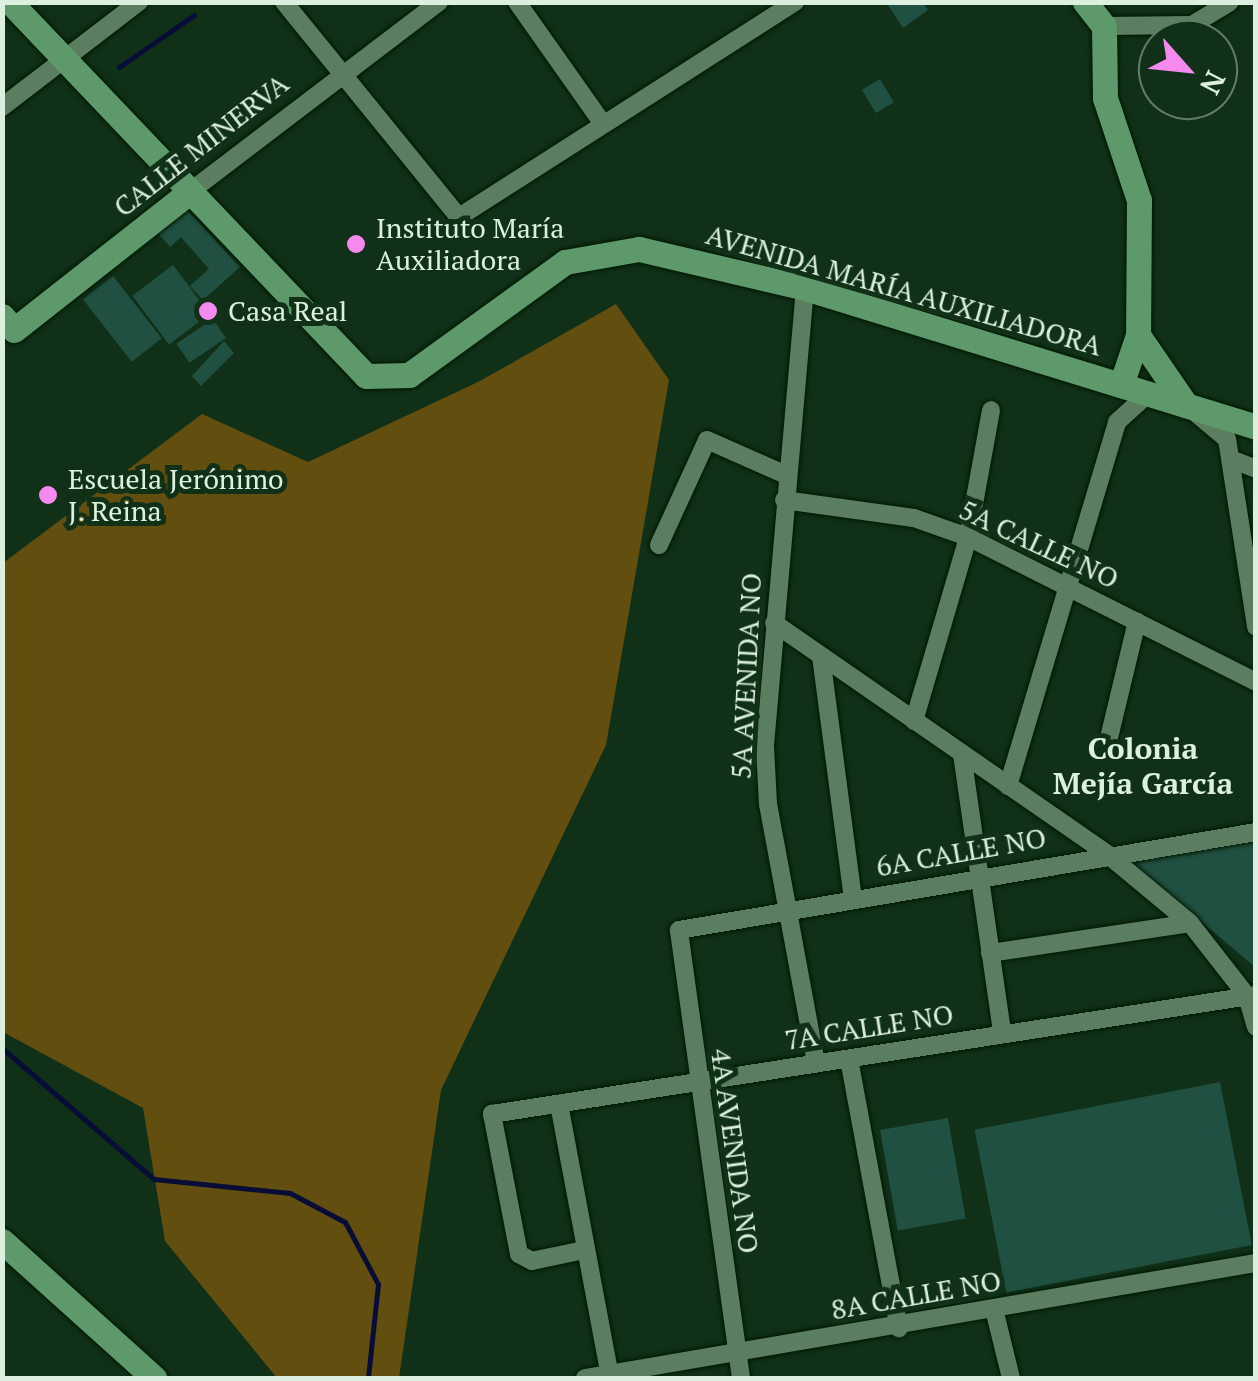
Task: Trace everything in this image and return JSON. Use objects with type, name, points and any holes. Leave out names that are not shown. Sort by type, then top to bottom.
[{"type":"street","name":"AVENIDA MARÍA AUXILIADORA","points":[[10,2],[62,63],[357,371],[377,380],[408,375],[565,262],[639,249],[805,288],[1256,427]]},
{"type":"street","points":[[2,107],[139,2]]},
{"type":"street","points":[[284,2],[459,217],[795,2]]},
{"type":"street","name":"CALLE MINERVA","points":[[6,328],[439,2]]},
{"type":"street","points":[[517,2],[603,124]]},
{"type":"street","points":[[1085,2],[1104,26],[1105,98],[1139,200],[1138,335],[1121,385]]},
{"type":"street","points":[[1104,26],[1192,25],[1230,2]]},
{"type":"street","name":"5A AVENIDA NO","points":[[805,288],[774,623],[768,804],[816,1064]]},
{"type":"street","points":[[1138,335],[1187,406],[1227,438],[1256,627]]},
{"type":"street","points":[[1008,786],[1117,422],[1148,394]]},
{"type":"street","points":[[914,721],[968,537],[991,410]]},
{"type":"street","points":[[659,545],[707,440],[786,475]]},
{"type":"street","points":[[1233,460],[1256,469]]},
{"type":"street","name":"5A CALLE NO","points":[[784,500],[914,518],[968,537],[1256,682]]},
{"type":"street","points":[[1108,742],[1137,621]]},
{"type":"street","points":[[774,623],[1106,854],[1190,923],[1252,996],[1256,1027]]},
{"type":"street","points":[[821,656],[853,899]]},
{"type":"street","points":[[962,754],[1002,1033]]},
{"type":"street","name":"6A CALLE NO","points":[[679,930],[978,875],[1256,832]]},
{"type":"street","points":[[990,952],[1190,923]]},
{"type":"street","name":"4A AVENIDA NO","points":[[679,930],[741,1378]]},
{"type":"street","name":"7A CALLE NO","points":[[584,1250],[532,1261],[519,1254],[492,1114],[1252,996]]},
{"type":"street","points":[[849,1058],[899,1328]]},
{"type":"street","points":[[559,1104],[610,1372]]},
{"type":"street","points":[[2,1241],[154,1378]]},
{"type":"street","name":"8A CALLE NO","points":[[585,1378],[899,1328],[1256,1262]]},
{"type":"street","points":[[994,1309],[1011,1378]]},
{"type":"shaded area","points":[[616,304],[669,380],[606,745],[441,1090],[399,1378],[277,1378],[165,1241],[143,1108],[3,1032],[3,563],[202,414],[308,462],[480,381]]},
{"type":"building","points":[[886,2],[923,2],[928,10],[903,28]]},
{"type":"building","points":[[880,79],[894,102],[876,113],[862,90]]},
{"type":"building","points":[[186,209],[240,267],[203,300],[190,286],[209,269],[181,237],[170,247],[158,233]]},
{"type":"building","points":[[173,265],[210,314],[169,344],[132,296]]},
{"type":"building","points":[[113,276],[162,338],[132,362],[83,299]]},
{"type":"building","points":[[213,319],[226,338],[189,363],[177,344]]},
{"type":"building","points":[[224,341],[234,353],[201,386],[192,376]]},
{"type":"building","points":[[1256,841],[1256,968],[1129,860]]},
{"type":"building","points":[[1220,1082],[1252,1245],[1006,1293],[975,1130]]},
{"type":"building","points":[[948,1118],[966,1218],[898,1230],[880,1130]]},
{"type":"waterway","points":[[119,67],[194,15]]},
{"type":"waterway","points":[[2,1048],[154,1179],[290,1193],[345,1222],[378,1284],[368,1378]]},
{"type":"place","name":"Instituto María Auxiliadora","points":[[356,244]]},
{"type":"place","name":"Casa Real","points":[[208,311]]},
{"type":"place","name":"Escuela Jerónimo J. Reina","points":[[48,495]]},
{"type":"district","name":"Colonia Mejía García","points":[[1143,765]]}]
